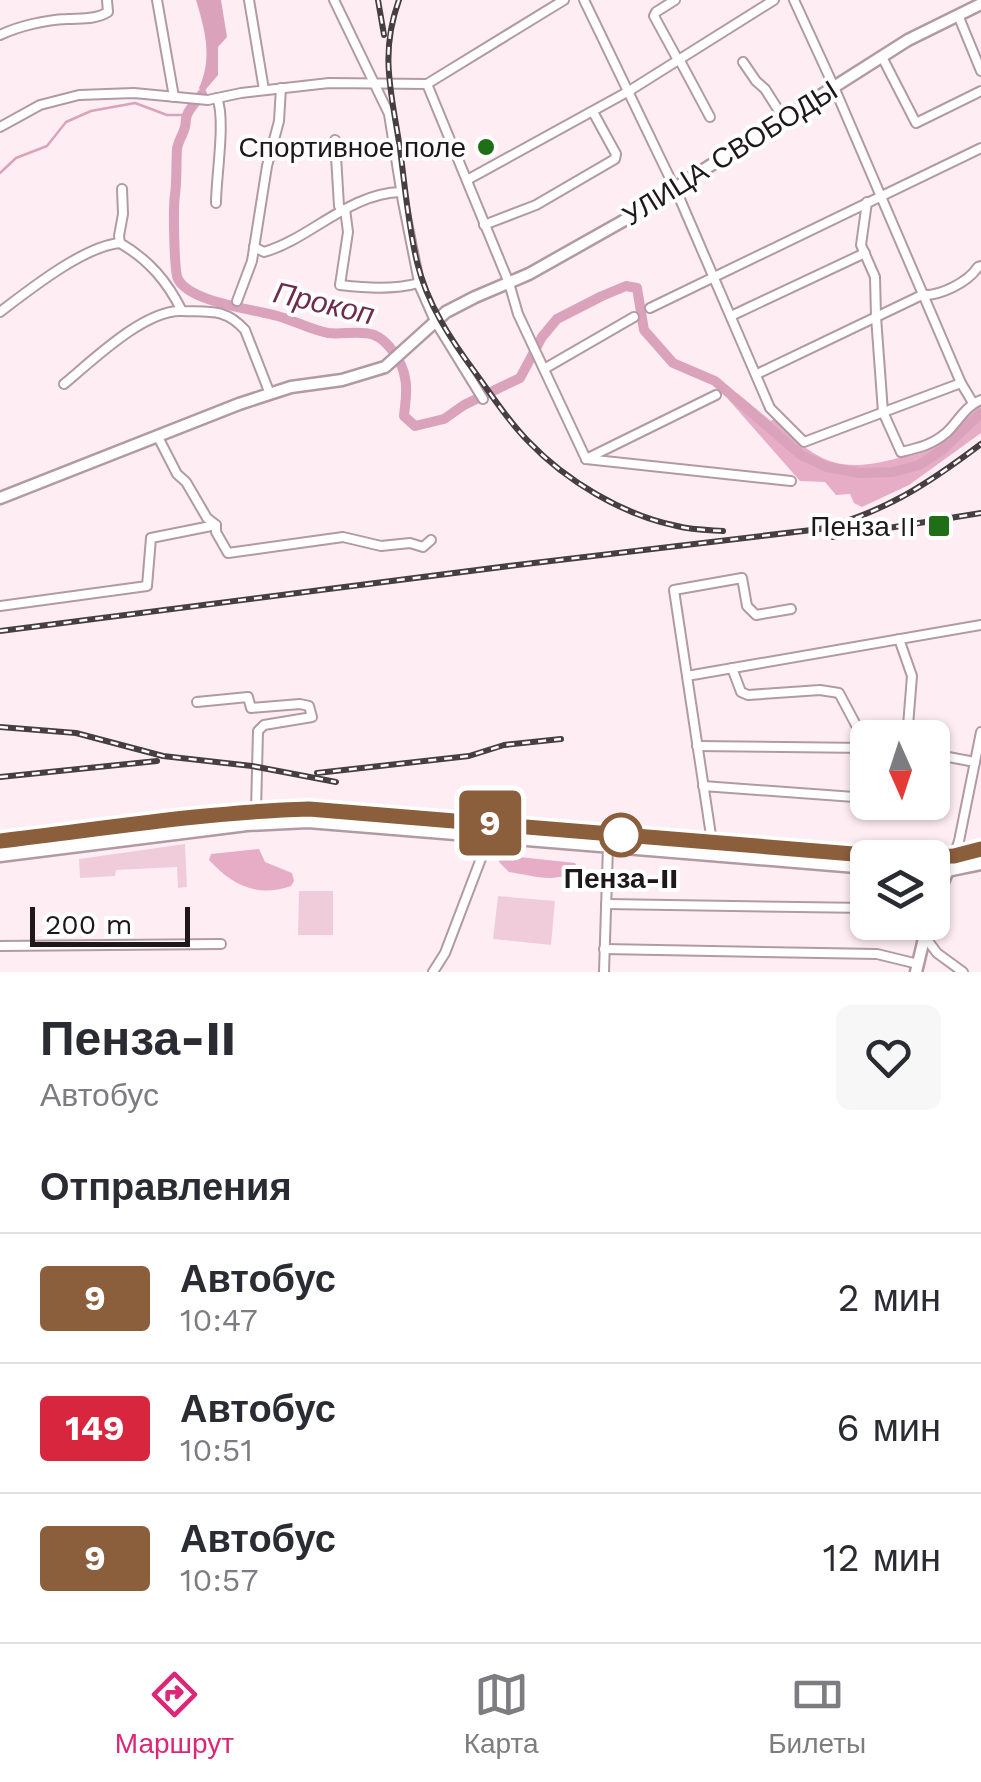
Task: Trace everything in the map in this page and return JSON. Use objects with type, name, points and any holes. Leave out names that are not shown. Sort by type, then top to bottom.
[{"type":"main road","name":"УЛИЦА СВОБОДЫ","points":[[270,394],[385,367],[446,312],[509,284],[622,221],[908,40],[981,4]]},
{"type":"main road","points":[[0,498],[270,394]]},
{"type":"main road","points":[[0,841],[180,817],[309,809],[890,857],[954,856],[981,848]]},
{"type":"main road","points":[[0,856],[228,827],[308,822],[850,866]]},
{"type":"main road","points":[[950,864],[954,856]]},
{"type":"main road","points":[[950,869],[981,864]]},
{"type":"main road","points":[[917,968],[923,940]]},
{"type":"street","points":[[0,35],[63,19],[102,17],[108,12],[107,0]]},
{"type":"street","points":[[157,0],[174,97]]},
{"type":"street","points":[[249,0],[264,90]]},
{"type":"street","points":[[334,0],[389,114],[420,283],[435,321],[480,396]]},
{"type":"street","points":[[0,126],[40,105],[80,95],[134,93],[198,99],[329,83],[427,84],[564,0]]},
{"type":"street","points":[[584,0],[674,188],[770,408],[804,442],[961,382]]},
{"type":"street","points":[[675,0],[654,14],[710,118]]},
{"type":"street","points":[[468,180],[628,92],[774,0]]},
{"type":"street","points":[[794,0],[961,382],[977,401],[927,446],[901,452],[883,412],[876,277],[862,245],[867,202]]},
{"type":"street","points":[[958,15],[981,71]]},
{"type":"street","points":[[882,56],[916,123],[981,91]]},
{"type":"street","points":[[742,62],[766,89],[784,119]]},
{"type":"street","points":[[427,84],[518,314],[586,459]]},
{"type":"street","points":[[233,308],[252,261],[267,166],[279,120],[281,88]]},
{"type":"street","points":[[216,203],[220,130],[217,98]]},
{"type":"street","points":[[484,226],[536,204],[616,158],[593,112]]},
{"type":"street","points":[[334,140],[339,206],[348,232],[340,286],[401,287],[420,283]]},
{"type":"street","points":[[650,308],[981,148]]},
{"type":"street","points":[[120,242],[122,189]]},
{"type":"street","points":[[254,248],[264,252],[276,248],[343,210],[389,192],[401,192]]},
{"type":"street","points":[[0,312],[80,258],[120,242],[155,269],[182,310]]},
{"type":"street","points":[[732,316],[865,253]]},
{"type":"street","points":[[757,374],[922,295],[930,296],[971,277],[981,266]]},
{"type":"street","points":[[971,277],[981,284]]},
{"type":"street","points":[[64,384],[116,339],[171,310],[233,308]]},
{"type":"street","points":[[233,308],[270,394]]},
{"type":"street","points":[[544,369],[634,316]]},
{"type":"street","points":[[586,459],[716,394]]},
{"type":"street","points":[[158,436],[178,474],[216,524]]},
{"type":"street","points":[[586,459],[791,481]]},
{"type":"street","points":[[216,524],[216,532],[228,552],[343,536],[381,546],[423,547],[431,540]]},
{"type":"street","points":[[0,606],[148,586],[151,538],[216,524]]},
{"type":"street","points":[[712,842],[674,590],[742,578],[747,606],[756,615],[791,609]]},
{"type":"street","points":[[687,676],[981,625]]},
{"type":"street","points":[[900,639],[912,676],[908,720]]},
{"type":"street","points":[[732,668],[741,692],[748,695],[820,690],[839,693],[853,720]]},
{"type":"street","points":[[198,702],[248,696],[251,708],[309,706],[312,717],[264,724],[258,731],[256,810]]},
{"type":"street","points":[[954,856],[981,732]]},
{"type":"street","points":[[697,746],[850,745]]},
{"type":"street","points":[[950,757],[975,762]]},
{"type":"street","points":[[703,786],[850,797]]},
{"type":"street","points":[[433,972],[446,954],[485,848],[488,823]]},
{"type":"street","points":[[604,972],[608,846]]},
{"type":"street","points":[[606,904],[850,908]]},
{"type":"street","points":[[926,940],[962,972]]},
{"type":"street","points":[[0,946],[221,944]]},
{"type":"street","points":[[604,949],[877,954],[917,968]]},
{"type":"shaded area","points":[[196,0],[221,0],[227,37],[218,47],[218,75],[202,94],[199,88],[206,66],[206,44]]},
{"type":"shaded area","points":[[737,393],[816,454],[843,464],[877,463],[925,451],[981,404],[981,433],[909,485],[862,507],[854,503],[850,494],[836,495],[825,482],[800,481],[728,399]]},
{"type":"shaded area","points":[[185,844],[187,887],[178,888],[177,867],[116,870],[115,876],[80,878],[79,859]]},
{"type":"shaded area","points":[[259,849],[265,862],[292,873],[291,886],[267,891],[246,887],[209,860],[211,854]]},
{"type":"shaded area","points":[[502,855],[575,863],[577,867],[563,876],[536,877],[509,872],[499,862]]},
{"type":"shaded area","points":[[299,891],[333,891],[333,935],[298,935]]},
{"type":"shaded area","points":[[498,896],[555,901],[551,945],[493,939]]},
{"type":"waterway","name":"Прокоп","points":[[202,94],[187,115],[177,149],[174,224],[178,279],[211,300],[322,332],[363,333],[379,338],[404,372],[404,416],[415,426],[444,419],[520,378],[542,337],[557,319],[626,286],[637,288],[644,330],[673,363],[715,381],[801,455],[827,467],[860,473],[893,472],[919,465],[942,450],[981,413]]},
{"type":"waterway","points":[[0,173],[16,158],[47,146],[66,122],[91,111],[135,103],[167,115],[186,115]]},
{"type":"railway","points":[[378,0],[384,35]]},
{"type":"railway","points":[[399,0],[388,57],[409,220],[421,277],[449,335],[521,433],[578,483],[616,505],[657,521],[723,531]]},
{"type":"railway","points":[[0,631],[820,529],[905,495],[981,444]]},
{"type":"railway","points":[[833,537],[981,513]]},
{"type":"railway","points":[[0,727],[76,733],[163,756],[252,766],[336,782]]},
{"type":"railway","points":[[317,773],[469,756],[504,745],[561,739]]},
{"type":"railway","points":[[0,777],[157,761]]},
{"type":"bus line","name":"9","points":[[0,841],[180,817],[309,809],[890,857],[954,856],[981,849]]},
{"type":"place","name":"Спортивное поле","points":[[486,147]]},
{"type":"place","name":"Пенза II","points":[[939,526]]},
{"type":"place","name":"Пенза-II","points":[[621,835]]}]
